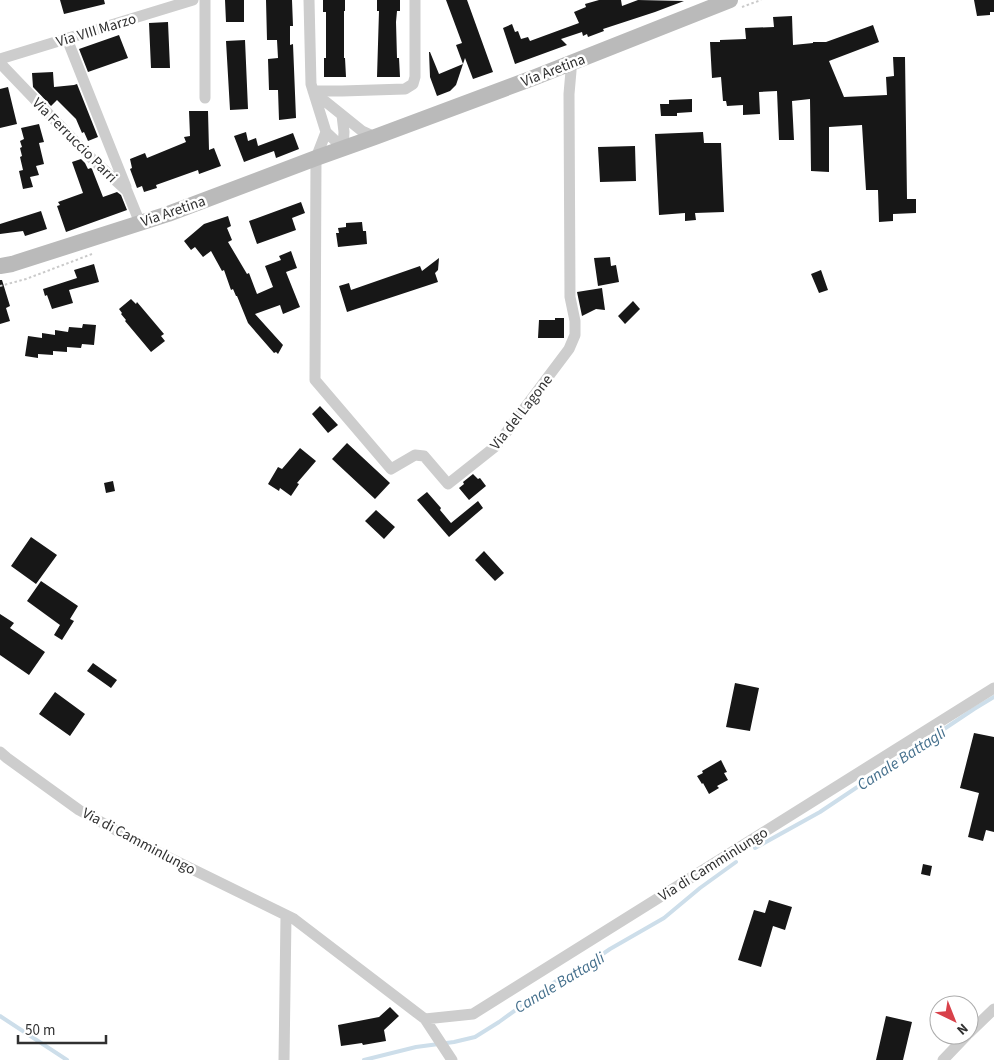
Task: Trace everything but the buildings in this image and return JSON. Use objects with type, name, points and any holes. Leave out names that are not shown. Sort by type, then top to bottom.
[{"type":"street","name":"Via VIII Marzo","points":[[0,60],[193,0]]},
{"type":"street","points":[[204,98],[205,0]]},
{"type":"street","points":[[309,0],[311,84],[326,132],[343,148]]},
{"type":"street","points":[[314,94],[405,89],[412,84],[415,77],[415,0]]},
{"type":"street","name":"Via Aretina","points":[[0,266],[12,264],[168,214],[570,63],[730,0]]},
{"type":"street","points":[[67,39],[127,191]]},
{"type":"street","name":"Via Ferruccio Parri","points":[[0,63],[88,156],[127,191],[140,223]]},
{"type":"street","name":"Via del Lagone","points":[[316,158],[315,380],[391,469],[415,455],[424,456],[448,484],[496,446],[569,349],[575,336],[575,321],[570,297],[570,63]]},
{"type":"street","points":[[314,94],[362,131],[375,137]]},
{"type":"street","points":[[342,115],[343,148]]},
{"type":"street","points":[[316,158],[326,132]]},
{"type":"street","name":"Via di Camminlungo","points":[[426,1019],[473,1014],[994,688]]},
{"type":"street","name":"Via di Camminlungo","points":[[0,752],[79,810],[145,846],[294,920],[426,1019],[452,1060]]},
{"type":"street","points":[[284,1060],[286,916]]},
{"type":"street","points":[[979,1023],[994,1009]]},
{"type":"street","points":[[943,1060],[957,1045]]},
{"type":"waterway","name":"Canale Battagli","points":[[755,848],[820,812],[994,697]]},
{"type":"waterway","name":"Canale Battagli","points":[[364,1060],[416,1047],[475,1037],[556,981],[585,966],[610,949],[664,918],[700,888],[736,862]]},
{"type":"waterway","name":"Canale Battagli","points":[[0,1016],[67,1060]]}]
